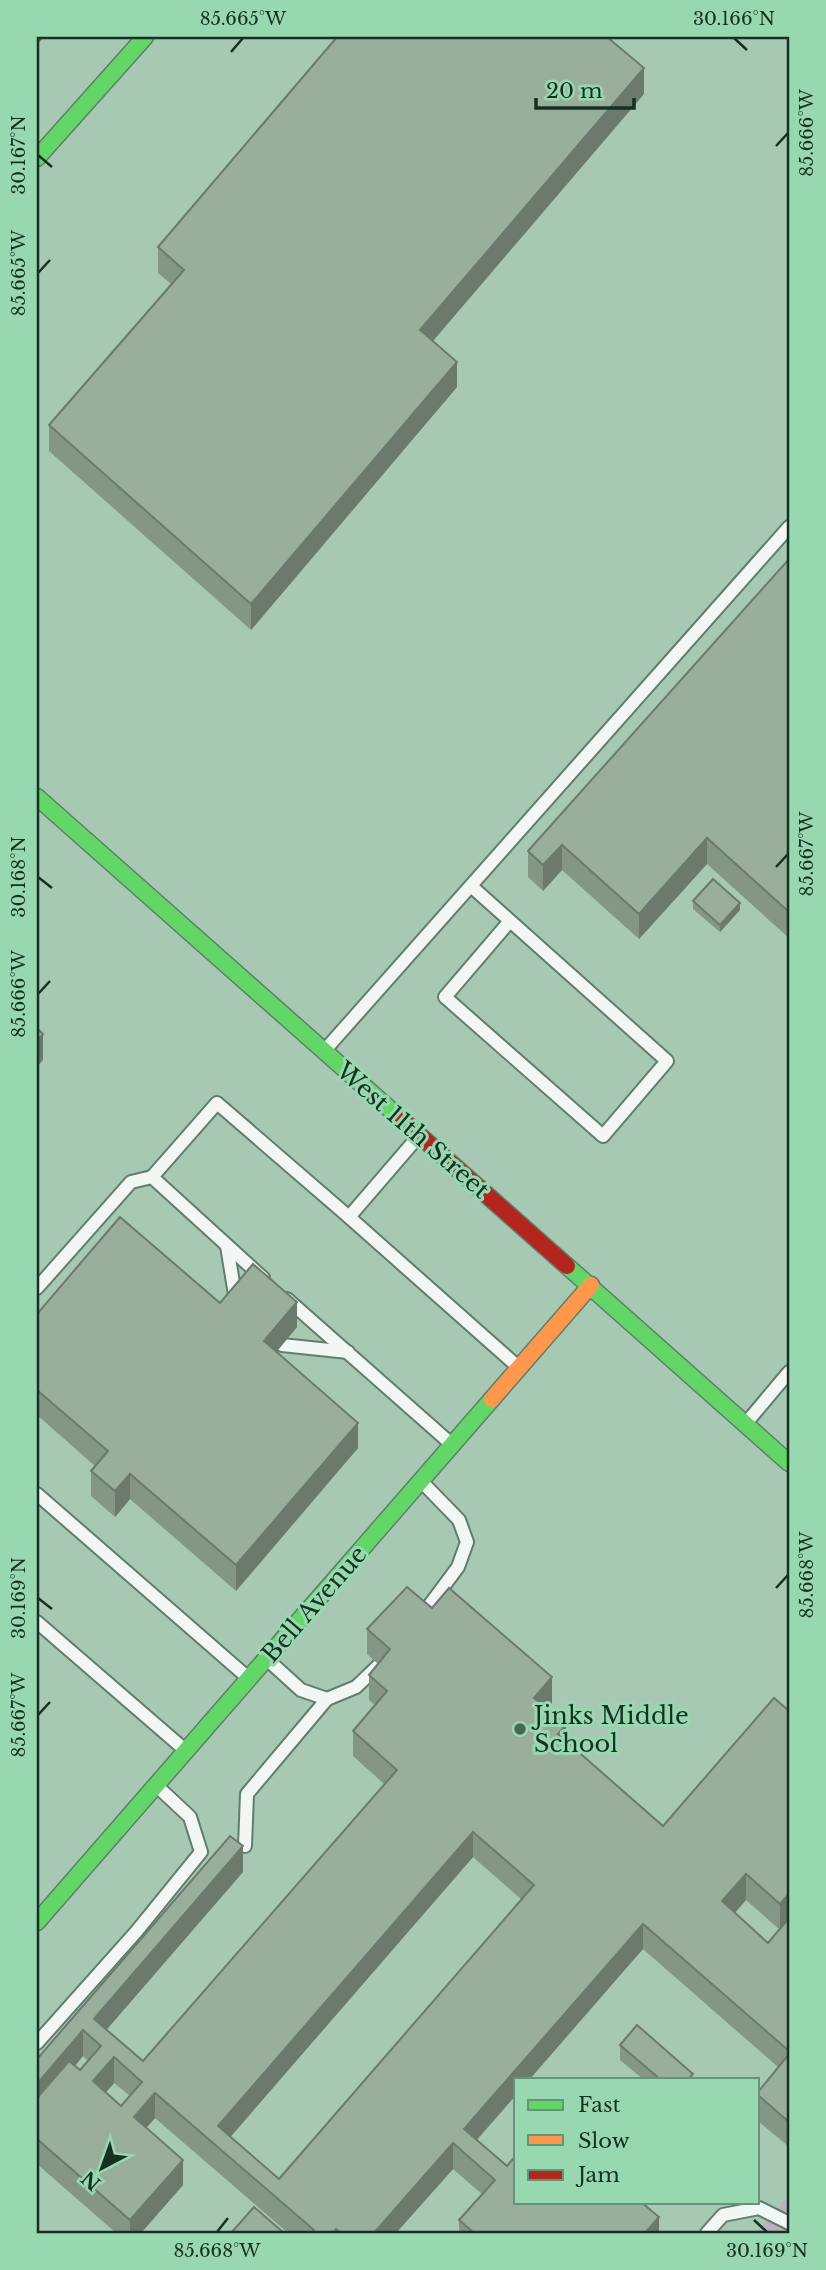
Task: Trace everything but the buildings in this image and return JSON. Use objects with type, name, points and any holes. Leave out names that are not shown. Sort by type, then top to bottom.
[{"type":"street","points":[[37,158],[145,37]]},
{"type":"street","name":"West 11th Street","points":[[37,797],[789,1463]]},
{"type":"street","name":"Bell Avenue","points":[[37,1922],[591,1285]]},
{"type":"lane","points":[[324,1051],[789,527]]},
{"type":"lane","points":[[471,886],[667,1061],[603,1136],[445,997],[510,921]]},
{"type":"lane","points":[[37,1287],[131,1182],[152,1177],[218,1103],[519,1368]]},
{"type":"lane","points":[[349,1217],[420,1135]]},
{"type":"lane","points":[[152,1177],[452,1445]]},
{"type":"lane","points":[[227,1246],[238,1308]]},
{"type":"lane","points":[[282,1345],[348,1352]]},
{"type":"lane","points":[[746,1424],[789,1372]]},
{"type":"lane","points":[[417,1621],[458,1567],[467,1542],[459,1520],[421,1480]]},
{"type":"lane","points":[[37,1494],[249,1678]]},
{"type":"lane","points":[[37,1622],[186,1751]]},
{"type":"lane","points":[[266,1659],[301,1690],[327,1699]]},
{"type":"lane","points":[[245,1846],[247,1794],[327,1699],[356,1687],[379,1665]]},
{"type":"lane","points":[[37,2043],[201,1852],[190,1817],[156,1785]]},
{"type":"lane","points":[[707,2233],[723,2215],[759,2208],[789,2223]]},
{"type":"shaded area","points":[[789,2195],[789,2233],[756,2233]]},
{"type":"traffic: fast","points":[[37,158],[145,37]]},
{"type":"traffic: fast","points":[[37,797],[401,1119]]},
{"type":"traffic: fast","points":[[567,1266],[789,1463]]},
{"type":"traffic: fast","points":[[37,1922],[492,1399]]},
{"type":"traffic: slow","points":[[492,1399],[591,1285]]},
{"type":"traffic: jam","points":[[401,1119],[567,1266]]},
{"type":"place","name":"Jinks Middle School","points":[[520,1729]]}]
